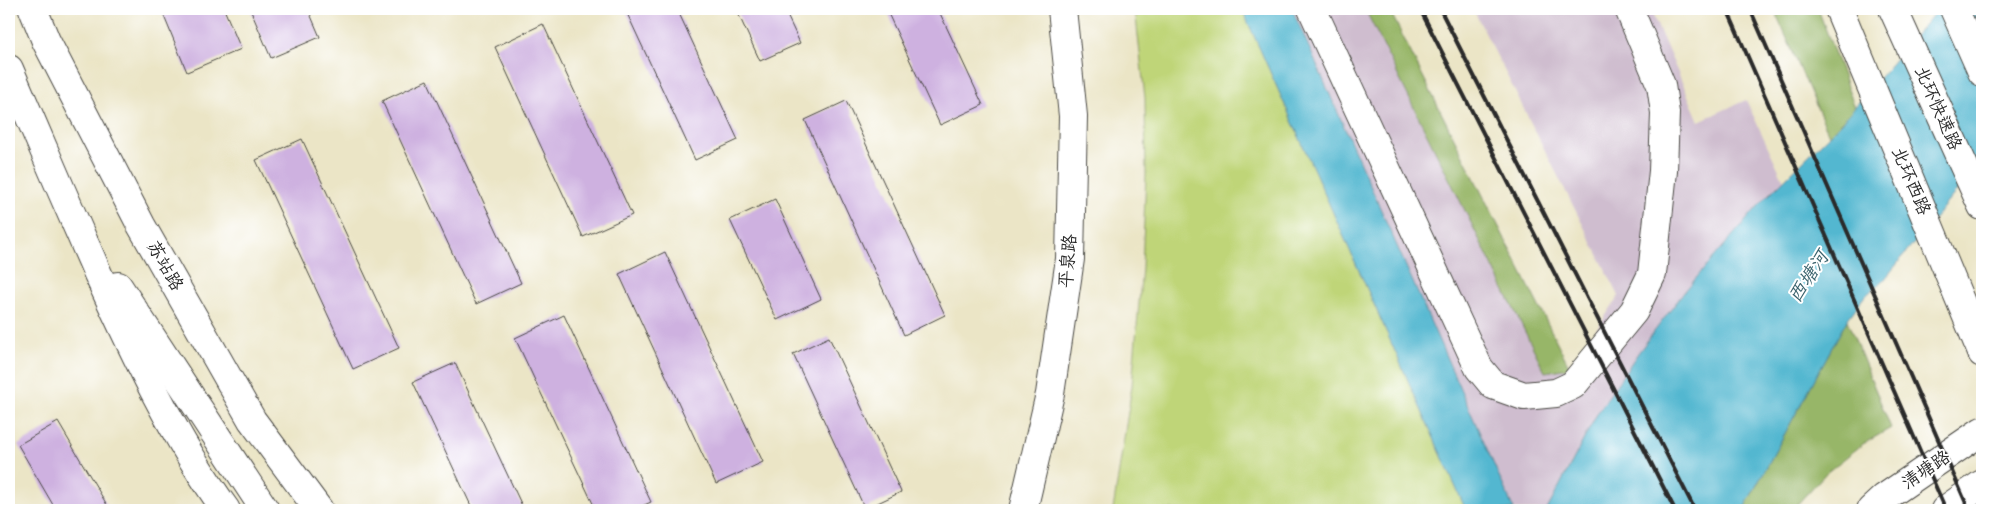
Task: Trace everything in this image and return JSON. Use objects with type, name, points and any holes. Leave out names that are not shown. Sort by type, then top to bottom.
[{"type":"main road","name":"苏站路","points":[[33,9],[46,41],[142,225],[252,420],[319,510]]},
{"type":"main road","name":"平泉路","points":[[1023,510],[1050,394],[1070,259],[1073,116],[1062,9]]},
{"type":"main road","points":[[1312,9],[1478,368],[1493,386],[1524,396],[1556,393],[1573,385],[1634,311],[1652,274],[1663,171],[1665,113],[1661,85],[1629,9]]},
{"type":"main road","name":"北环西路","points":[[1839,9],[1982,353]]},
{"type":"main road","name":"北环快速路","points":[[1893,9],[1982,206]]},
{"type":"main road","points":[[1954,9],[1982,72]]},
{"type":"main road","points":[[9,69],[127,338],[171,422],[199,470],[226,510]]},
{"type":"main road","points":[[69,209],[264,510]]},
{"type":"main road","name":"清塘路","points":[[1871,510],[1884,498],[1982,431]]},
{"type":"main road","points":[[1945,510],[1982,484]]},
{"type":"shaded area","points":[[1292,9],[1365,9],[1545,372],[1570,368],[1619,296],[1473,9],[1650,9],[1699,121],[1746,100],[1784,181],[1760,204],[1685,291],[1638,353],[1572,461],[1547,510],[1513,510]]},
{"type":"green space","points":[[1135,9],[1242,9],[1466,510],[1113,510],[1132,386],[1142,267],[1146,175],[1145,98]]},
{"type":"green space","points":[[1365,9],[1389,9],[1570,368],[1545,372]]},
{"type":"green space","points":[[1774,9],[1818,9],[1855,107],[1829,135]]},
{"type":"green space","points":[[1847,320],[1891,428],[1863,444],[1826,473],[1792,510],[1743,510]]},
{"type":"water","points":[[1242,9],[1292,9],[1514,510],[1466,510]]},
{"type":"water","name":"西塘河","points":[[1938,9],[1982,9],[1982,160],[1884,280],[1864,297],[1847,320],[1743,510],[1547,510],[1598,412],[1638,353],[1685,291],[1760,204],[1841,123]]},
{"type":"building","points":[[161,9],[224,9],[241,49],[187,72]]},
{"type":"building","points":[[250,9],[308,9],[320,37],[271,58]]},
{"type":"building","points":[[625,9],[677,9],[738,140],[695,160]]},
{"type":"building","points":[[736,9],[784,9],[800,43],[760,61]]},
{"type":"building","points":[[886,9],[938,9],[983,105],[940,125]]},
{"type":"building","points":[[543,24],[632,215],[583,237],[495,47]]},
{"type":"building","points":[[427,80],[521,283],[476,304],[382,101]]},
{"type":"building","points":[[846,101],[945,315],[904,335],[805,120]]},
{"type":"building","points":[[302,139],[399,348],[353,369],[256,160]]},
{"type":"building","points":[[775,199],[821,299],[777,320],[730,220]]},
{"type":"building","points":[[665,252],[763,462],[716,484],[619,274]]},
{"type":"building","points":[[564,315],[651,502],[633,510],[596,510],[515,338]]},
{"type":"building","points":[[829,337],[901,492],[865,509],[793,354]]},
{"type":"building","points":[[455,363],[524,510],[473,510],[413,382]]},
{"type":"building","points":[[58,422],[110,510],[56,510],[18,445]]},
{"type":"railway","points":[[1420,9],[1675,510]]},
{"type":"railway","points":[[1440,9],[1695,510]]},
{"type":"railway","points":[[1727,9],[1946,510]]},
{"type":"railway","points":[[1750,9],[1969,510]]}]
